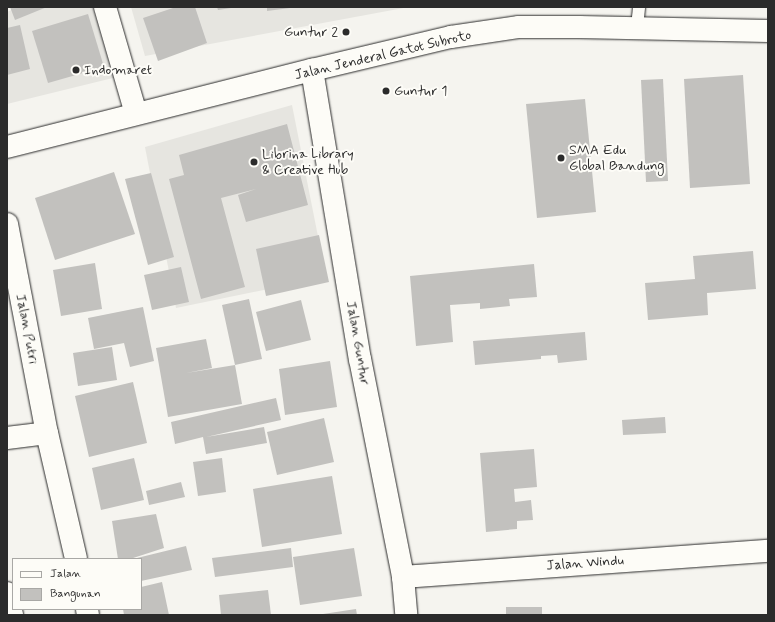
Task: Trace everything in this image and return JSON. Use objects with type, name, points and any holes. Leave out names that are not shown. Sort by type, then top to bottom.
[{"type":"street","points":[[105,7],[136,114]]},
{"type":"street","name":"Jalan Jenderal Gatot Subroto","points":[[7,147],[312,70],[451,37],[518,27],[638,17],[768,31]]},
{"type":"street","name":"Jalan Guntur","points":[[312,70],[360,359],[403,578],[406,615]]},
{"type":"street","name":"Jalan Putri","points":[[7,224],[47,433],[76,558]]},
{"type":"street","points":[[7,438],[47,433]]},
{"type":"street","name":"Jalan Windu","points":[[403,578],[619,560],[768,551]]},
{"type":"street","points":[[7,593],[12,615]]},
{"type":"shaded area","points":[[18,7],[106,7],[121,76],[7,104],[7,12]]},
{"type":"shaded area","points":[[131,7],[409,7],[145,56]]},
{"type":"shaded area","points":[[292,105],[326,277],[176,308],[145,147]]},
{"type":"building","points":[[10,7],[47,7],[15,20]]},
{"type":"building","points":[[176,7],[195,7],[207,43],[158,61],[143,18]]},
{"type":"building","points":[[217,7],[231,7],[231,8],[218,10]]},
{"type":"building","points":[[267,7],[290,7],[290,8],[267,11]]},
{"type":"building","points":[[88,14],[104,67],[48,83],[32,31]]},
{"type":"building","points":[[20,25],[30,69],[7,75],[7,28]]},
{"type":"building","points":[[743,75],[750,184],[690,188],[684,79]]},
{"type":"building","points":[[663,79],[668,181],[646,182],[641,80]]},
{"type":"building","name":"SMA Edu Global Bandung","points":[[585,99],[596,212],[537,218],[526,104]]},
{"type":"building","points":[[287,124],[308,205],[246,222],[238,195],[256,189],[221,198],[245,287],[201,299],[169,179],[184,175],[179,155]]},
{"type":"building","points":[[114,172],[135,234],[55,260],[35,198]]},
{"type":"building","points":[[151,173],[174,257],[148,265],[125,179]]},
{"type":"building","points":[[319,235],[329,282],[266,296],[256,249]]},
{"type":"building","points":[[753,251],[756,289],[707,293],[708,315],[648,320],[645,283],[695,279],[693,256]]},
{"type":"building","points":[[95,263],[102,309],[61,316],[53,270]]},
{"type":"building","points":[[534,264],[537,297],[509,299],[510,306],[480,309],[480,303],[450,305],[453,342],[416,346],[410,276]]},
{"type":"building","points":[[181,267],[189,302],[152,310],[144,275]]},
{"type":"building","points":[[249,299],[262,359],[235,365],[222,305]]},
{"type":"building","points":[[301,300],[311,340],[266,351],[256,312]]},
{"type":"building","points":[[143,307],[154,361],[130,367],[124,343],[94,349],[88,318]]},
{"type":"building","points":[[585,332],[587,360],[558,363],[557,355],[541,356],[541,359],[475,365],[473,341]]},
{"type":"building","points":[[206,339],[212,368],[186,373],[235,365],[242,404],[168,417],[156,348]]},
{"type":"building","points":[[112,347],[117,380],[78,386],[73,353]]},
{"type":"building","points":[[330,361],[337,407],[285,415],[279,369]]},
{"type":"building","points":[[133,382],[147,443],[89,457],[75,396]]},
{"type":"building","points":[[276,398],[281,420],[206,437],[264,427],[267,443],[206,454],[203,437],[175,444],[171,422]]},
{"type":"building","points":[[665,417],[666,433],[623,435],[622,420]]},
{"type":"building","points":[[324,418],[334,462],[277,475],[267,432]]},
{"type":"building","points":[[534,449],[537,487],[514,489],[515,502],[531,500],[533,520],[517,521],[517,529],[486,532],[480,453]]},
{"type":"building","points":[[134,458],[144,500],[101,510],[92,468]]},
{"type":"building","points":[[222,458],[226,492],[198,496],[193,462]]},
{"type":"building","points":[[332,476],[342,534],[262,547],[253,489]]},
{"type":"building","points":[[181,482],[185,497],[149,505],[146,491]]},
{"type":"building","points":[[156,514],[164,548],[133,558],[118,558],[112,521]]},
{"type":"building","points":[[186,546],[192,570],[142,581],[142,558],[137,558]]},
{"type":"building","points":[[291,548],[293,567],[215,577],[212,558]]},
{"type":"building","points":[[354,548],[362,596],[300,605],[293,557]]},
{"type":"building","points":[[162,582],[169,615],[124,615],[123,610],[142,610],[142,587]]},
{"type":"building","points":[[268,590],[271,615],[221,615],[219,595]]},
{"type":"building","points":[[506,607],[542,607],[542,615],[506,615]]},
{"type":"building","points":[[356,609],[357,615],[323,615],[323,614]]},
{"type":"place","name":"Guntur 2","points":[[346,32]]},
{"type":"place","name":"Indomaret","points":[[76,70]]},
{"type":"place","name":"Guntur 1","points":[[386,91]]},
{"type":"place","name":"SMA Edu Global Bandung","points":[[561,158]]},
{"type":"place","name":"Librina Library & Creative Hub","points":[[254,162]]}]
